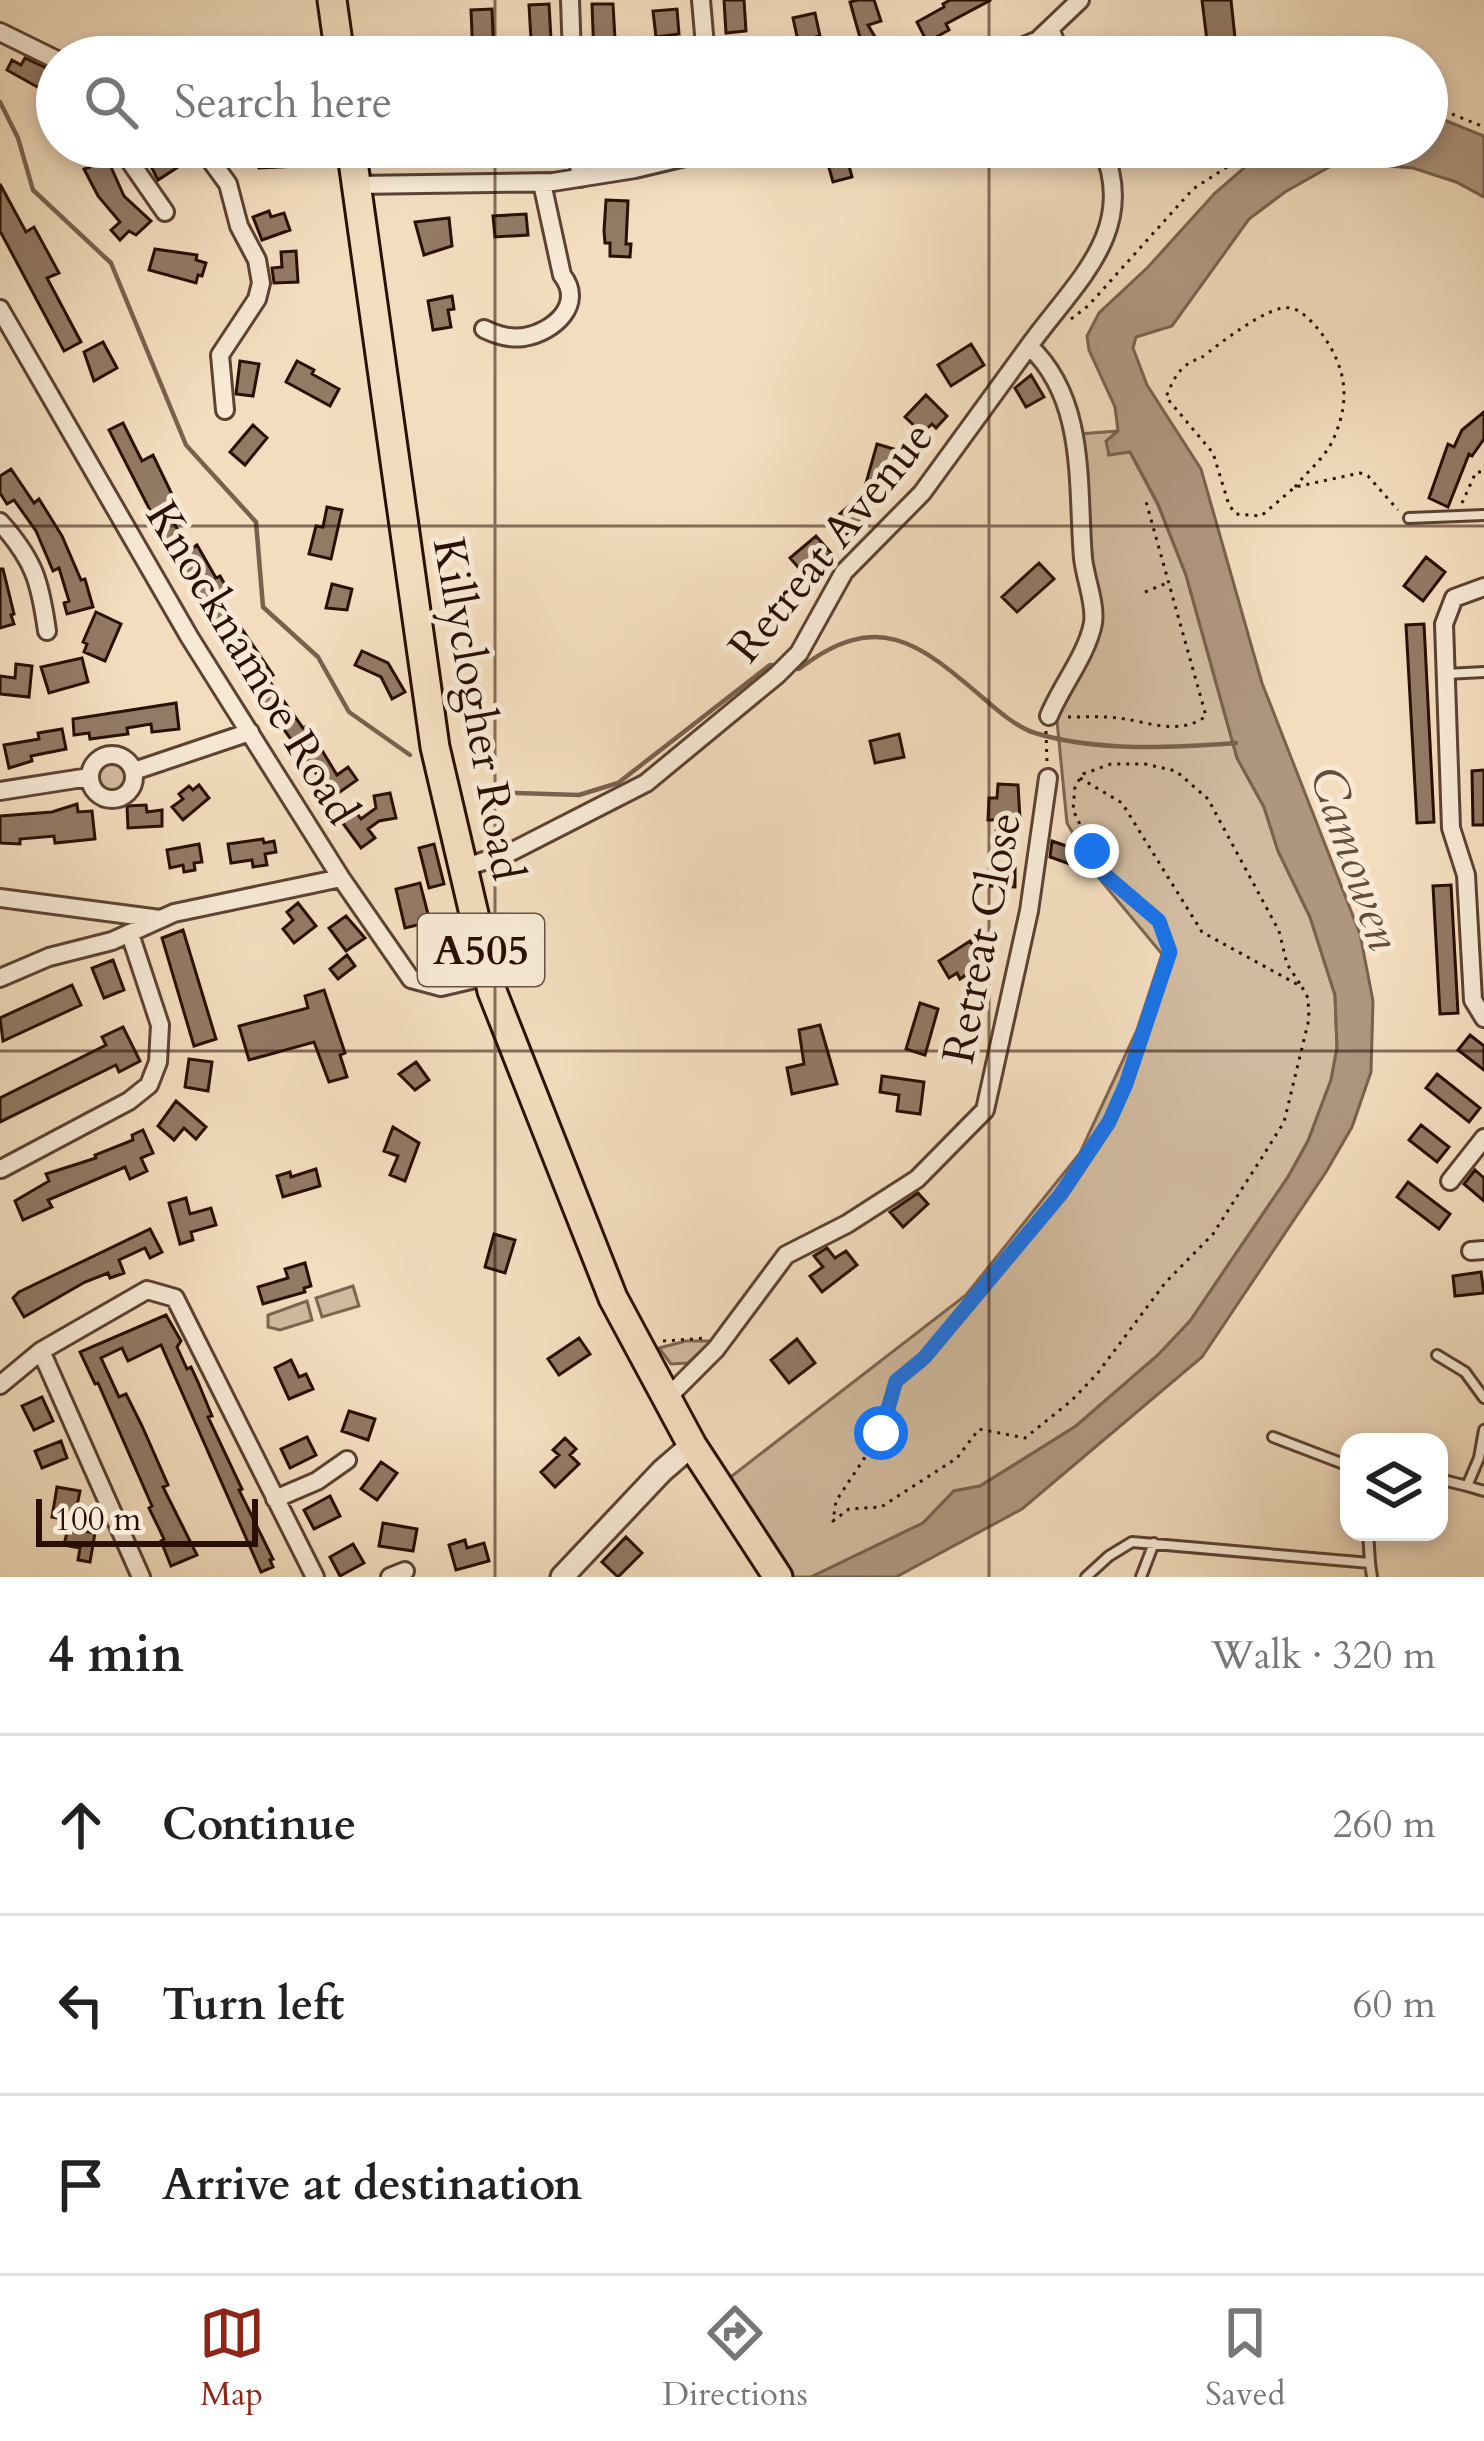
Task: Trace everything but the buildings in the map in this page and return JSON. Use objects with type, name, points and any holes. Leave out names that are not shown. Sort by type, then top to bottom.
[{"type":"highway","points":[[332,0],[337,36]]},
{"type":"highway","name":"Killyclogher Road","points":[[353,168],[435,747],[488,976],[593,1254],[692,1445],[778,1577]]},
{"type":"street","points":[[570,0],[571,36]]},
{"type":"street","points":[[701,0],[704,36]]},
{"type":"street","points":[[1042,36],[1080,0]]},
{"type":"street","points":[[1050,29],[1053,36]]},
{"type":"street","points":[[0,32],[36,50]]},
{"type":"street","points":[[135,168],[165,212]]},
{"type":"street","points":[[216,168],[228,184],[261,283],[257,298],[220,355],[224,410]]},
{"type":"street","points":[[579,168],[580,178]]},
{"type":"street","points":[[355,185],[542,183],[627,168]]},
{"type":"street","name":"Retreat Avenue","points":[[460,869],[512,852],[646,783],[800,653],[844,572],[922,494],[1035,352],[1107,240],[1116,199],[1108,168]]},
{"type":"street","points":[[484,329],[500,336],[527,337],[559,320],[572,304],[572,287],[562,275],[542,183]]},
{"type":"street","name":"Knocknamoe Road","points":[[0,309],[190,638],[341,878],[411,979],[441,987],[488,976]]},
{"type":"street","points":[[1035,352],[1067,400],[1094,621],[1048,721]]},
{"type":"street","points":[[0,522],[32,563],[47,631]]},
{"type":"street","points":[[1484,587],[1454,598],[1444,624],[1451,828],[1466,875],[1473,1000],[1484,1018]]},
{"type":"street","points":[[134,771],[250,732]]},
{"type":"street","points":[[113,755],[130,763],[134,771],[130,792],[110,800],[99,796],[89,777],[97,761],[113,755]]},
{"type":"street","points":[[0,790],[89,777]]},
{"type":"street","name":"Retreat Close","points":[[668,1396],[723,1339],[786,1255],[847,1224],[917,1179],[985,1110],[1029,911],[1048,778]]},
{"type":"street","points":[[0,978],[161,920],[263,892],[341,878]]},
{"type":"street","points":[[0,898],[161,920]]},
{"type":"street","points":[[1,1168],[129,1101],[148,1085],[158,1062],[160,1025],[130,934]]},
{"type":"street","points":[[1450,1181],[1484,1138]]},
{"type":"street","points":[[0,1385],[41,1351],[147,1290],[175,1298],[315,1577]]},
{"type":"street","points":[[41,1351],[141,1577]]},
{"type":"street","points":[[562,1577],[692,1445]]},
{"type":"street","points":[[275,1499],[316,1481],[346,1460]]},
{"type":"lane","points":[[1409,518],[1484,515]]},
{"type":"lane","points":[[1445,674],[1484,672]]},
{"type":"lane","points":[[1437,1355],[1465,1372],[1484,1398]]},
{"type":"lane","points":[[1467,1486],[1484,1430]]},
{"type":"lane","points":[[1273,1437],[1340,1463]]},
{"type":"lane","points":[[1448,1481],[1484,1491]]},
{"type":"lane","points":[[1369,1541],[1372,1577]]},
{"type":"lane","points":[[1086,1577],[1132,1542],[1370,1563]]},
{"type":"lane","points":[[1141,1577],[1154,1543]]},
{"type":"path","points":[[1448,112],[1484,127]]},
{"type":"path","points":[[1072,319],[1192,189],[1225,168]]},
{"type":"path","points":[[1295,487],[1323,458],[1342,411],[1341,362],[1307,317],[1292,308],[1276,309],[1188,362],[1177,372],[1166,397],[1213,453],[1236,514],[1261,516],[1295,487],[1360,473],[1409,518]]},
{"type":"path","points":[[1456,516],[1477,472],[1484,472]]},
{"type":"path","points":[[1047,747],[1048,721],[1115,717],[1169,727],[1194,726],[1206,716],[1145,498]]},
{"type":"path","points":[[1145,592],[1169,583]]},
{"type":"path","points":[[1111,764],[1145,764],[1176,771],[1208,799],[1279,931],[1287,964],[1302,987],[1310,1018],[1284,1122],[1213,1234],[1165,1283],[1097,1374],[1071,1402],[1025,1438],[979,1430],[957,1458],[881,1507],[849,1509],[833,1521],[836,1501],[881,1433],[896,1381],[924,1358],[1085,1163],[1126,1084],[1164,976],[1170,952],[1159,921],[1104,874],[1073,810],[1075,786],[1081,778],[1111,764]]},
{"type":"path","points":[[1081,778],[1122,802],[1202,932],[1302,987]]},
{"type":"path","points":[[654,1345],[723,1339]]},
{"type":"shaded area","points":[[1448,121],[1484,136],[1484,197],[1413,168],[1448,168]]},
{"type":"shaded area","points":[[1244,168],[1327,168],[1249,219],[1172,326],[1136,337],[1133,348],[1147,385],[1201,469],[1262,683],[1360,934],[1373,1001],[1371,1072],[1352,1127],[1326,1172],[1202,1357],[1022,1509],[896,1577],[811,1577],[923,1523],[954,1491],[980,1486],[1076,1426],[1158,1355],[1190,1321],[1288,1177],[1308,1141],[1331,1080],[1337,1048],[1335,995],[1310,917],[1278,851],[1264,807],[1237,758],[1186,575],[1158,504],[1130,452],[1109,455],[1106,441],[1118,431],[1115,407],[1087,336],[1099,313]]},
{"type":"shaded area","points":[[1119,431],[1109,454],[1130,452],[1158,505],[1186,575],[1237,758],[1264,807],[1278,851],[1310,917],[1335,995],[1337,1048],[1331,1080],[1308,1141],[1288,1177],[1190,1321],[1158,1355],[1076,1426],[980,1486],[954,1491],[923,1523],[811,1577],[780,1577],[719,1486],[966,1295],[1080,1153],[1137,1030],[1162,954],[1098,877],[1067,823],[1057,721],[1099,620],[1079,434]]},
{"type":"shaded area","points":[[113,762],[128,777],[113,792],[98,777]]},
{"type":"shaded area","points":[[353,1286],[359,1306],[322,1317],[316,1298]]},
{"type":"shaded area","points":[[307,1301],[312,1320],[280,1330],[268,1327],[268,1315]]},
{"type":"shaded area","points":[[713,1341],[688,1363],[671,1364],[659,1348]]},
{"type":"waterway","points":[[0,102],[18,138],[33,190],[111,263],[186,445],[256,522],[263,607],[318,657],[349,712],[410,755]]},
{"type":"waterway","points":[[791,668],[799,669],[852,640],[896,640],[937,661],[1007,718],[1035,733],[1109,746],[1236,743]]},
{"type":"waterway","points":[[486,792],[579,795],[618,783],[770,665],[780,666]]},
{"type":"route","points":[[881,1433],[896,1381],[924,1358],[1061,1194],[1085,1163],[1126,1084],[1170,952],[1159,921],[1104,874],[1092,851]]},
{"type":"water label","name":"Camowen","points":[[1355,858]]}]
